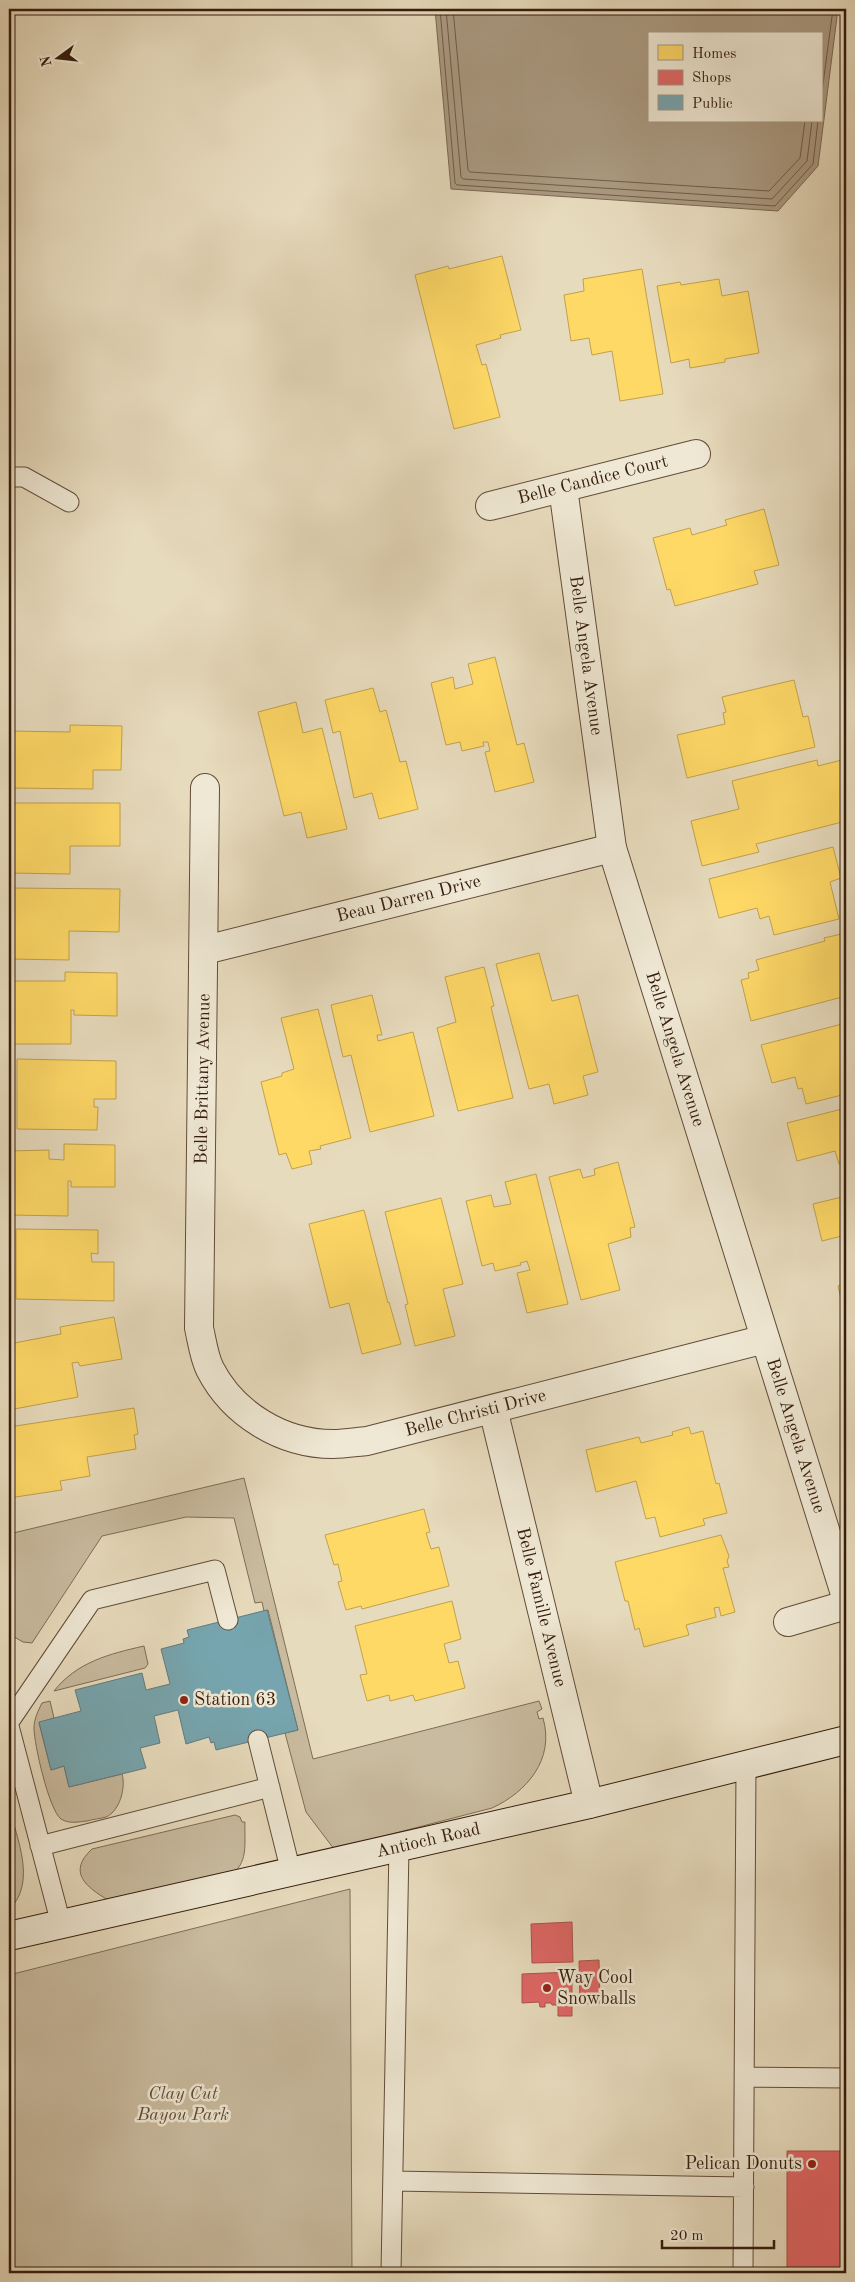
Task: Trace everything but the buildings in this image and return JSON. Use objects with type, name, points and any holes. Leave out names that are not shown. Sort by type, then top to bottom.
[{"type":"street","name":"Belle Candice Court","points":[[490,506],[696,454]]},
{"type":"street","name":"Belle Angela Avenue","points":[[563,488],[612,848],[846,1597]]},
{"type":"street","name":"Belle Brittany Avenue","points":[[205,788],[205,950],[199,1328],[210,1368]]},
{"type":"street","name":"Beau Darren Drive","points":[[205,950],[612,848]]},
{"type":"street","name":"Belle Christi Drive","points":[[210,1368],[232,1402],[268,1428],[300,1440],[332,1444],[367,1441],[765,1338]]},
{"type":"street","name":"Belle Famille Avenue","points":[[493,1409],[589,1804]]},
{"type":"street","points":[[788,1622],[846,1605]]},
{"type":"street","name":"Antioch Road","points":[[9,1936],[589,1804],[846,1740]]},
{"type":"lane","points":[[9,476],[24,477],[69,502]]},
{"type":"lane","points":[[60,1924],[9,1724],[92,1600],[215,1570],[228,1620]]},
{"type":"lane","points":[[258,1740],[291,1872]]},
{"type":"lane","points":[[743,2273],[746,1765]]},
{"type":"lane","points":[[40,1846],[270,1786]]},
{"type":"lane","points":[[391,2273],[399,1847]]},
{"type":"lane","points":[[745,2077],[846,2078]]},
{"type":"lane","points":[[393,2180],[744,2186]]},
{"type":"green space","points":[[244,1478],[313,1759],[539,1701],[542,1709],[537,1712],[539,1719],[543,1718],[546,1733],[545,1747],[535,1772],[516,1793],[492,1808],[334,1849],[306,1812],[285,1733],[298,1730],[268,1610],[264,1611],[262,1602],[255,1603],[234,1518],[186,1517],[102,1536],[32,1643],[23,1642],[9,1634],[9,1534]]},
{"type":"green space","points":[[144,1646],[148,1664],[145,1668],[54,1691],[63,1681],[83,1666],[118,1652]]},
{"type":"green space","points":[[50,1701],[54,1718],[39,1723],[51,1770],[64,1766],[69,1787],[122,1774],[121,1798],[115,1810],[106,1817],[70,1822],[64,1821],[56,1813],[43,1776],[34,1728],[35,1718],[42,1703]]},
{"type":"green space","points":[[9,1806],[20,1846],[23,1874],[22,1887],[17,1899],[9,1910]]},
{"type":"green space","points":[[235,1815],[240,1817],[242,1822],[245,1822],[245,1843],[244,1856],[233,1873],[108,1900],[93,1890],[82,1878],[80,1872],[81,1865],[92,1849]]},
{"type":"green space","name":"Clay Cut Bayou Park","points":[[350,1889],[352,2273],[9,2273],[9,1975]]},
{"type":"water","points":[[435,9],[838,9],[818,166],[778,211],[451,189]]},
{"type":"place","name":"Station 63","points":[[184,1700]]},
{"type":"place","name":"Way Cool Snowballs","points":[[547,1988]]},
{"type":"place","name":"Pelican Donuts","points":[[812,2164]]}]
